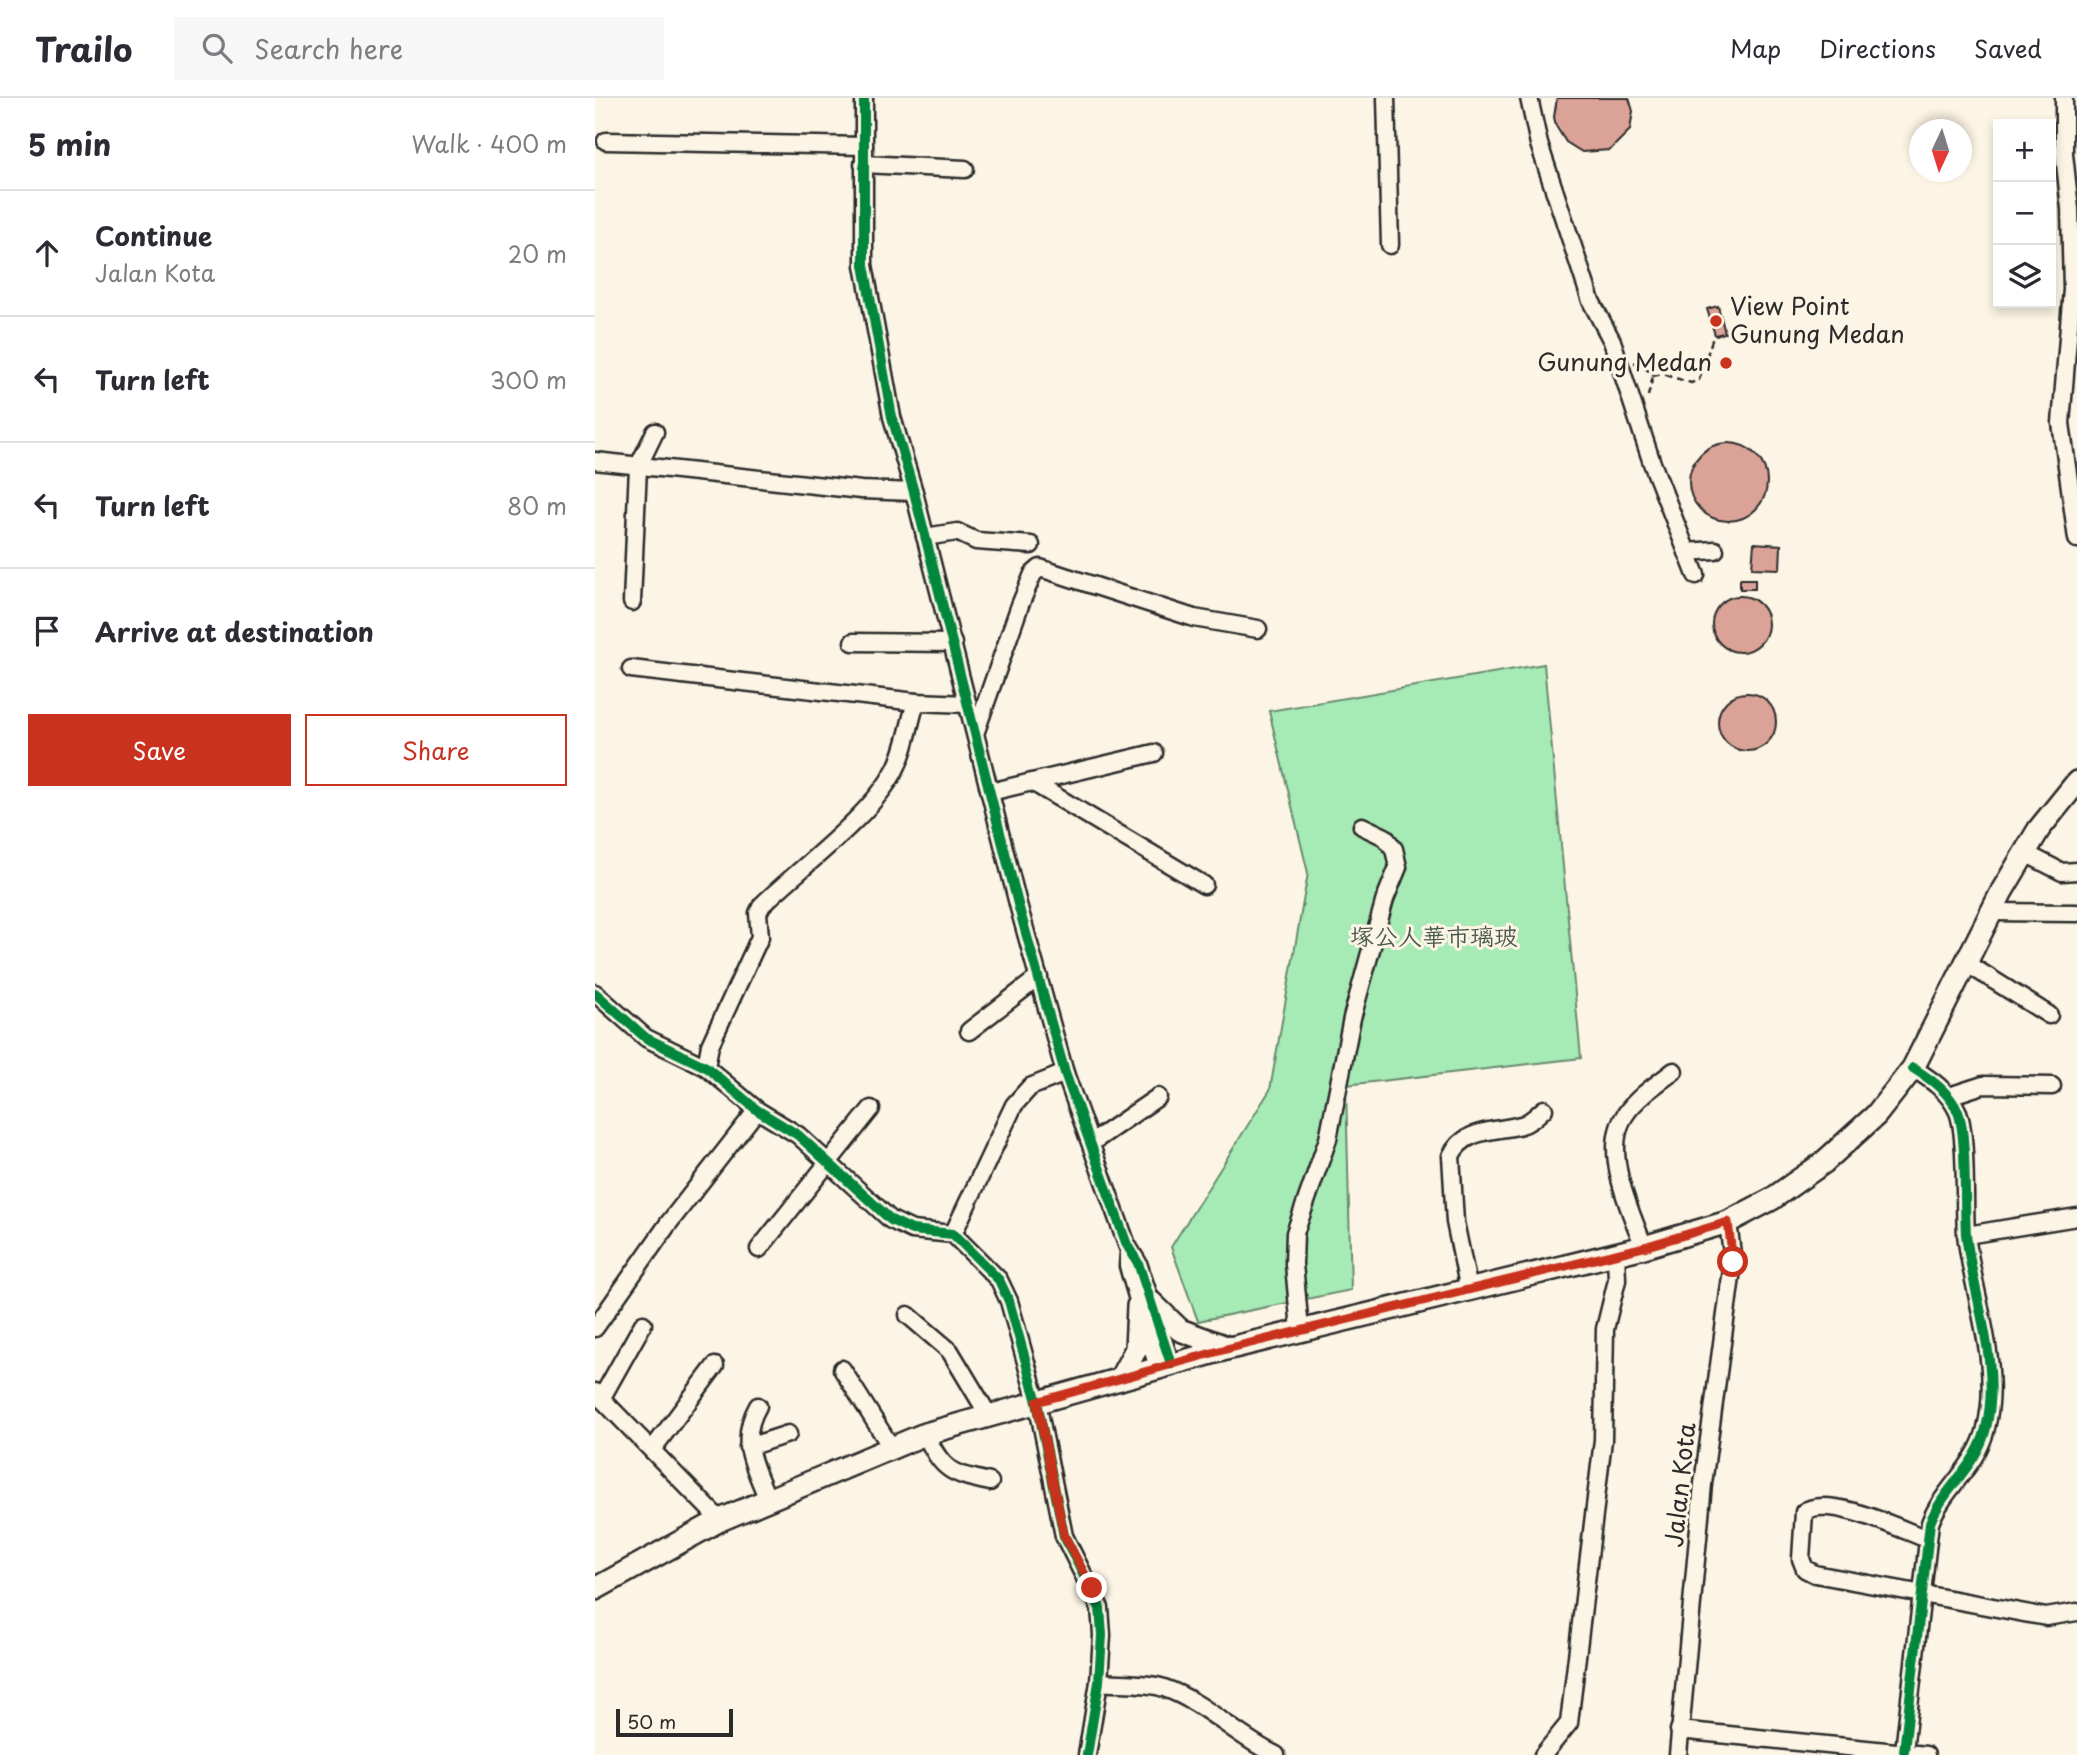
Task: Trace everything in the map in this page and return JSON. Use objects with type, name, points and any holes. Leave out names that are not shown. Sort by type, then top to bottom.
[{"type":"main road","points":[[595,1589],[720,1520],[925,1434],[1230,1348],[1644,1247],[1728,1222],[1772,1199],[1823,1163],[1876,1115],[1913,1068],[1991,912],[2060,800],[2077,782]]},
{"type":"main road","points":[[1120,1379],[1136,1349],[1145,1304],[1181,1330],[1230,1348]]},
{"type":"street","points":[[864,98],[864,265],[892,416],[1065,1073],[1129,1251],[1128,1266],[1145,1304],[1164,1366]]},
{"type":"street","points":[[1387,98],[1389,245]]},
{"type":"street","points":[[1529,98],[1539,144],[1591,301],[1612,341],[1671,515],[1696,575]]},
{"type":"street","points":[[2064,98],[2064,154],[2070,209],[2072,289],[2061,423],[2077,537]]},
{"type":"street","points":[[606,141],[864,146]]},
{"type":"street","points":[[863,164],[965,169]]},
{"type":"street","points":[[632,602],[638,467],[655,432]]},
{"type":"street","points":[[595,461],[861,490],[914,492]]},
{"type":"street","points":[[925,537],[957,532],[976,541],[1031,545]]},
{"type":"street","points":[[1687,552],[1715,550]]},
{"type":"street","points":[[976,731],[1020,606],[1033,574],[1040,568],[1194,618],[1258,629]]},
{"type":"street","points":[[853,642],[953,643]]},
{"type":"street","points":[[631,669],[916,702],[968,704]]},
{"type":"street","points":[[706,1067],[711,1045],[760,937],[758,913],[762,905],[840,835],[886,784],[896,769],[916,702]]},
{"type":"street","points":[[990,792],[1154,753]]},
{"type":"street","points":[[1033,782],[1204,885]]},
{"type":"street","points":[[1300,1330],[1294,1264],[1295,1233],[1328,1139],[1352,1018],[1385,900],[1398,867],[1394,849],[1385,837],[1362,826]]},
{"type":"street","points":[[2025,853],[2062,872],[2077,871]]},
{"type":"street","points":[[1991,912],[2077,913]]},
{"type":"street","points":[[1966,963],[2049,1015]]},
{"type":"street","points":[[968,1031],[1039,977]]},
{"type":"street","points":[[595,993],[646,1038],[706,1067],[757,1110],[798,1135],[891,1220],[912,1230],[953,1234],[985,1263],[1004,1290],[1037,1402],[1064,1535],[1100,1608],[1102,1635],[1099,1682],[1087,1755]]},
{"type":"street","points":[[1904,1751],[1927,1539],[1936,1506],[1974,1460],[1986,1429],[1990,1407],[1988,1362],[1967,1235],[1959,1117],[1949,1096],[1913,1068]]},
{"type":"street","points":[[1644,1247],[1619,1179],[1619,1127],[1631,1108],[1674,1071]]},
{"type":"street","points":[[953,1234],[1014,1105],[1030,1087],[1065,1073]]},
{"type":"street","points":[[1949,1096],[1983,1084],[2052,1086]]},
{"type":"street","points":[[1091,1143],[1159,1097]]},
{"type":"street","points":[[1469,1290],[1455,1222],[1451,1156],[1455,1148],[1466,1139],[1485,1130],[1522,1125],[1544,1109]]},
{"type":"street","points":[[595,1328],[668,1224],[757,1110]]},
{"type":"street","points":[[759,1249],[871,1110]]},
{"type":"street","points":[[1967,1235],[2077,1217]]},
{"type":"street","name":"Jalan Kota","points":[[1678,1755],[1703,1484],[1733,1262],[1728,1222]]},
{"type":"street","points":[[1543,1755],[1565,1731],[1570,1716],[1603,1440],[1605,1329],[1618,1273],[1616,1254]]},
{"type":"street","points":[[908,1315],[950,1351],[989,1416]]},
{"type":"street","points":[[643,1324],[598,1396],[720,1520]]},
{"type":"street","points":[[652,1450],[715,1366]]},
{"type":"street","points":[[842,1369],[891,1447]]},
{"type":"street","points":[[758,1406],[747,1431],[748,1447],[768,1498]]},
{"type":"street","points":[[748,1447],[788,1434]]},
{"type":"street","points":[[925,1434],[937,1460],[950,1472],[990,1482]]},
{"type":"street","points":[[1927,1539],[1855,1512],[1817,1506],[1804,1511],[1801,1559],[1805,1569],[1815,1574],[2046,1617],[2077,1612]]},
{"type":"street","points":[[1099,1682],[1161,1687],[1176,1693],[1276,1755]]},
{"type":"street","points":[[1679,1730],[1926,1755]]},
{"type":"path","points":[[1653,376],[1663,374],[1691,383],[1699,380],[1713,337],[1723,333]]},
{"type":"green space","name":"塚公人華市璃玻","points":[[1544,664],[1581,1058],[1346,1085],[1351,1290],[1198,1321],[1171,1247],[1270,1090],[1308,873],[1269,711]]},
{"type":"building","points":[[1557,98],[1629,98],[1633,111],[1630,130],[1610,150],[1582,152],[1566,142],[1556,126],[1554,117]]},
{"type":"building","name":"View Point Gunung Medan","points":[[1718,306],[1725,333],[1715,335],[1707,309]]},
{"type":"building","points":[[1728,443],[1743,446],[1756,454],[1764,467],[1767,482],[1764,497],[1756,510],[1743,518],[1728,521],[1713,518],[1700,510],[1692,497],[1689,482],[1692,467],[1700,454],[1713,446]]},
{"type":"building","points":[[1754,543],[1781,545],[1780,569],[1752,568]]},
{"type":"building","points":[[1740,579],[1755,579],[1755,589],[1740,589]]},
{"type":"building","points":[[1735,596],[1745,596],[1760,604],[1766,613],[1766,635],[1760,644],[1745,652],[1735,652],[1717,640],[1712,629],[1712,619],[1724,601]]},
{"type":"building","points":[[1747,693],[1758,695],[1771,706],[1776,722],[1774,733],[1763,746],[1747,751],[1736,749],[1723,738],[1718,722],[1720,711],[1731,698]]},
{"type":"cycle path","points":[[864,98],[864,265],[892,417],[914,492],[1019,908],[1065,1073],[1127,1245],[1138,1263],[1171,1364]]},
{"type":"cycle path","points":[[595,993],[646,1038],[706,1067],[757,1110],[798,1135],[891,1220],[912,1230],[953,1234],[999,1280],[1009,1301],[1037,1402],[1064,1536],[1100,1608],[1102,1635],[1099,1682],[1087,1755]]},
{"type":"cycle path","points":[[1904,1751],[1930,1523],[1982,1442],[1990,1404],[1991,1380],[1985,1331],[1966,1234],[1961,1122],[1958,1112],[1944,1092],[1913,1068]]},
{"type":"place","name":"View Point Gunung Medan","points":[[1716,321]]},
{"type":"place","name":"Gunung Medan","points":[[1726,363]]},
{"type":"route","points":[[1092,1588],[1070,1552],[1064,1535],[1037,1402],[1230,1348],[1543,1273],[1728,1222],[1733,1262]]}]
